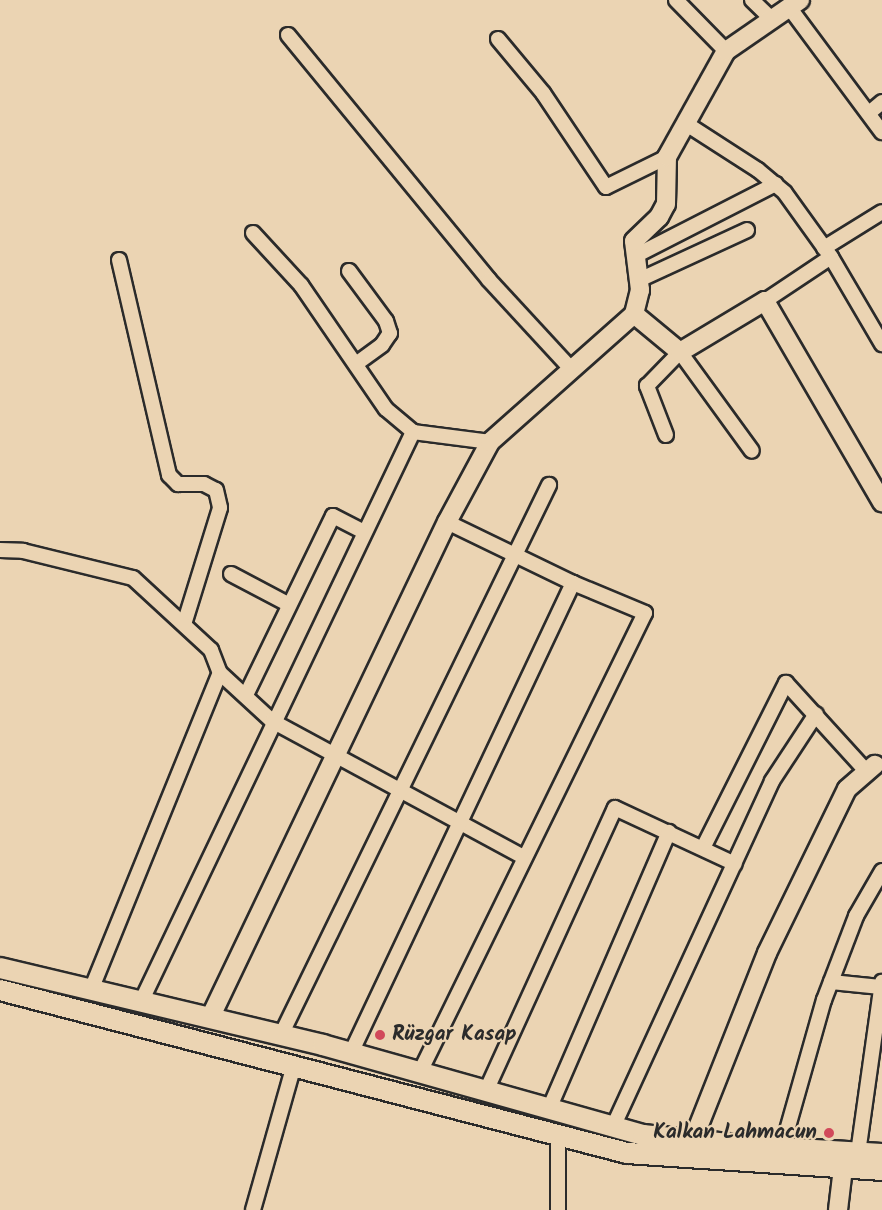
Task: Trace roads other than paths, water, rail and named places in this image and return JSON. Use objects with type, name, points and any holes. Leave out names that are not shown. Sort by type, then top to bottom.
[{"type":"main road","points":[[0,968],[351,1053],[643,1135],[782,1148],[882,1154]]},
{"type":"main road","points":[[0,990],[627,1153],[882,1170]]},
{"type":"street","points":[[676,0],[726,51]]},
{"type":"street","points":[[752,0],[772,19]]},
{"type":"street","points":[[210,1018],[447,522],[490,442],[634,314],[640,299],[635,256],[636,237],[659,217],[666,204],[667,157],[726,51],[794,4],[882,132]]},
{"type":"street","points":[[288,35],[489,280],[571,369]]},
{"type":"street","points":[[498,39],[543,93],[606,187],[667,157]]},
{"type":"street","points":[[868,113],[882,102]]},
{"type":"street","points":[[685,123],[776,184],[828,252],[882,344]]},
{"type":"street","points":[[635,256],[776,184]]},
{"type":"street","points":[[666,435],[647,386],[680,352],[765,301],[882,212]]},
{"type":"street","points":[[639,280],[747,230]]},
{"type":"street","points":[[253,233],[301,285],[386,410],[413,432],[490,442]]},
{"type":"street","points":[[120,260],[169,476],[178,484],[204,484],[216,490],[220,508],[184,624]]},
{"type":"street","points":[[349,271],[386,321],[390,333],[382,345],[356,364]]},
{"type":"street","points":[[765,301],[882,502]]},
{"type":"street","points":[[634,314],[680,352],[752,451]]},
{"type":"street","points":[[141,1002],[272,721],[413,432]]},
{"type":"street","points":[[281,1035],[549,485]]},
{"type":"street","points":[[246,695],[288,604],[333,516],[364,532]]},
{"type":"street","points":[[420,1072],[645,613],[573,583],[447,522]]},
{"type":"street","points":[[0,550],[23,550],[133,578],[211,650],[220,673],[272,721],[524,856]]},
{"type":"street","points":[[231,574],[288,604]]},
{"type":"street","points":[[351,1053],[573,583]]},
{"type":"street","points":[[90,990],[220,673]]},
{"type":"street","points":[[693,1140],[767,953],[847,789],[876,765],[816,714],[786,683],[703,848]]},
{"type":"street","points":[[613,1127],[772,781],[816,714]]},
{"type":"street","points":[[486,1091],[615,808],[735,864]]},
{"type":"street","points":[[549,1108],[669,832]]},
{"type":"street","points":[[782,1148],[798,1085],[831,982],[856,916],[882,871]]},
{"type":"street","points":[[831,982],[881,987]]},
{"type":"street","points":[[858,1153],[882,982]]},
{"type":"street","points":[[253,1210],[294,1065]]},
{"type":"street","points":[[558,1135],[558,1210]]},
{"type":"street","points":[[838,1210],[843,1167]]},
{"type":"place","name":"Rüzgar Kasap","points":[[380,1035]]},
{"type":"place","name":"Kalkan Lahmacun","points":[[829,1133]]}]
